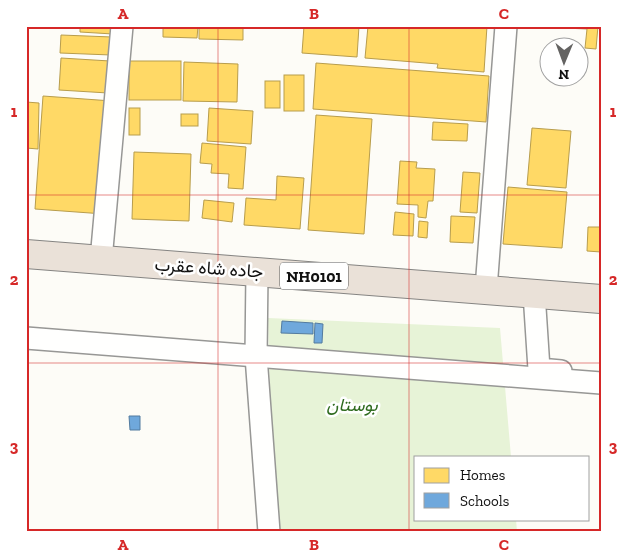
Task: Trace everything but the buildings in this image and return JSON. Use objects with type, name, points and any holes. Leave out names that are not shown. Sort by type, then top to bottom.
[{"type":"highway","name":"جاده شاه عقرب","points":[[26,254],[601,299]]},
{"type":"street","points":[[101,260],[122,26]]},
{"type":"street","points":[[486,290],[506,26]]},
{"type":"street","points":[[257,272],[256,356],[269,532]]},
{"type":"street","points":[[534,294],[539,369],[601,374]]},
{"type":"street","points":[[26,338],[601,383]]},
{"type":"green space","name":"بوستان","points":[[268,318],[500,328],[511,456],[414,456],[414,520],[516,520],[517,532],[273,532]]}]
